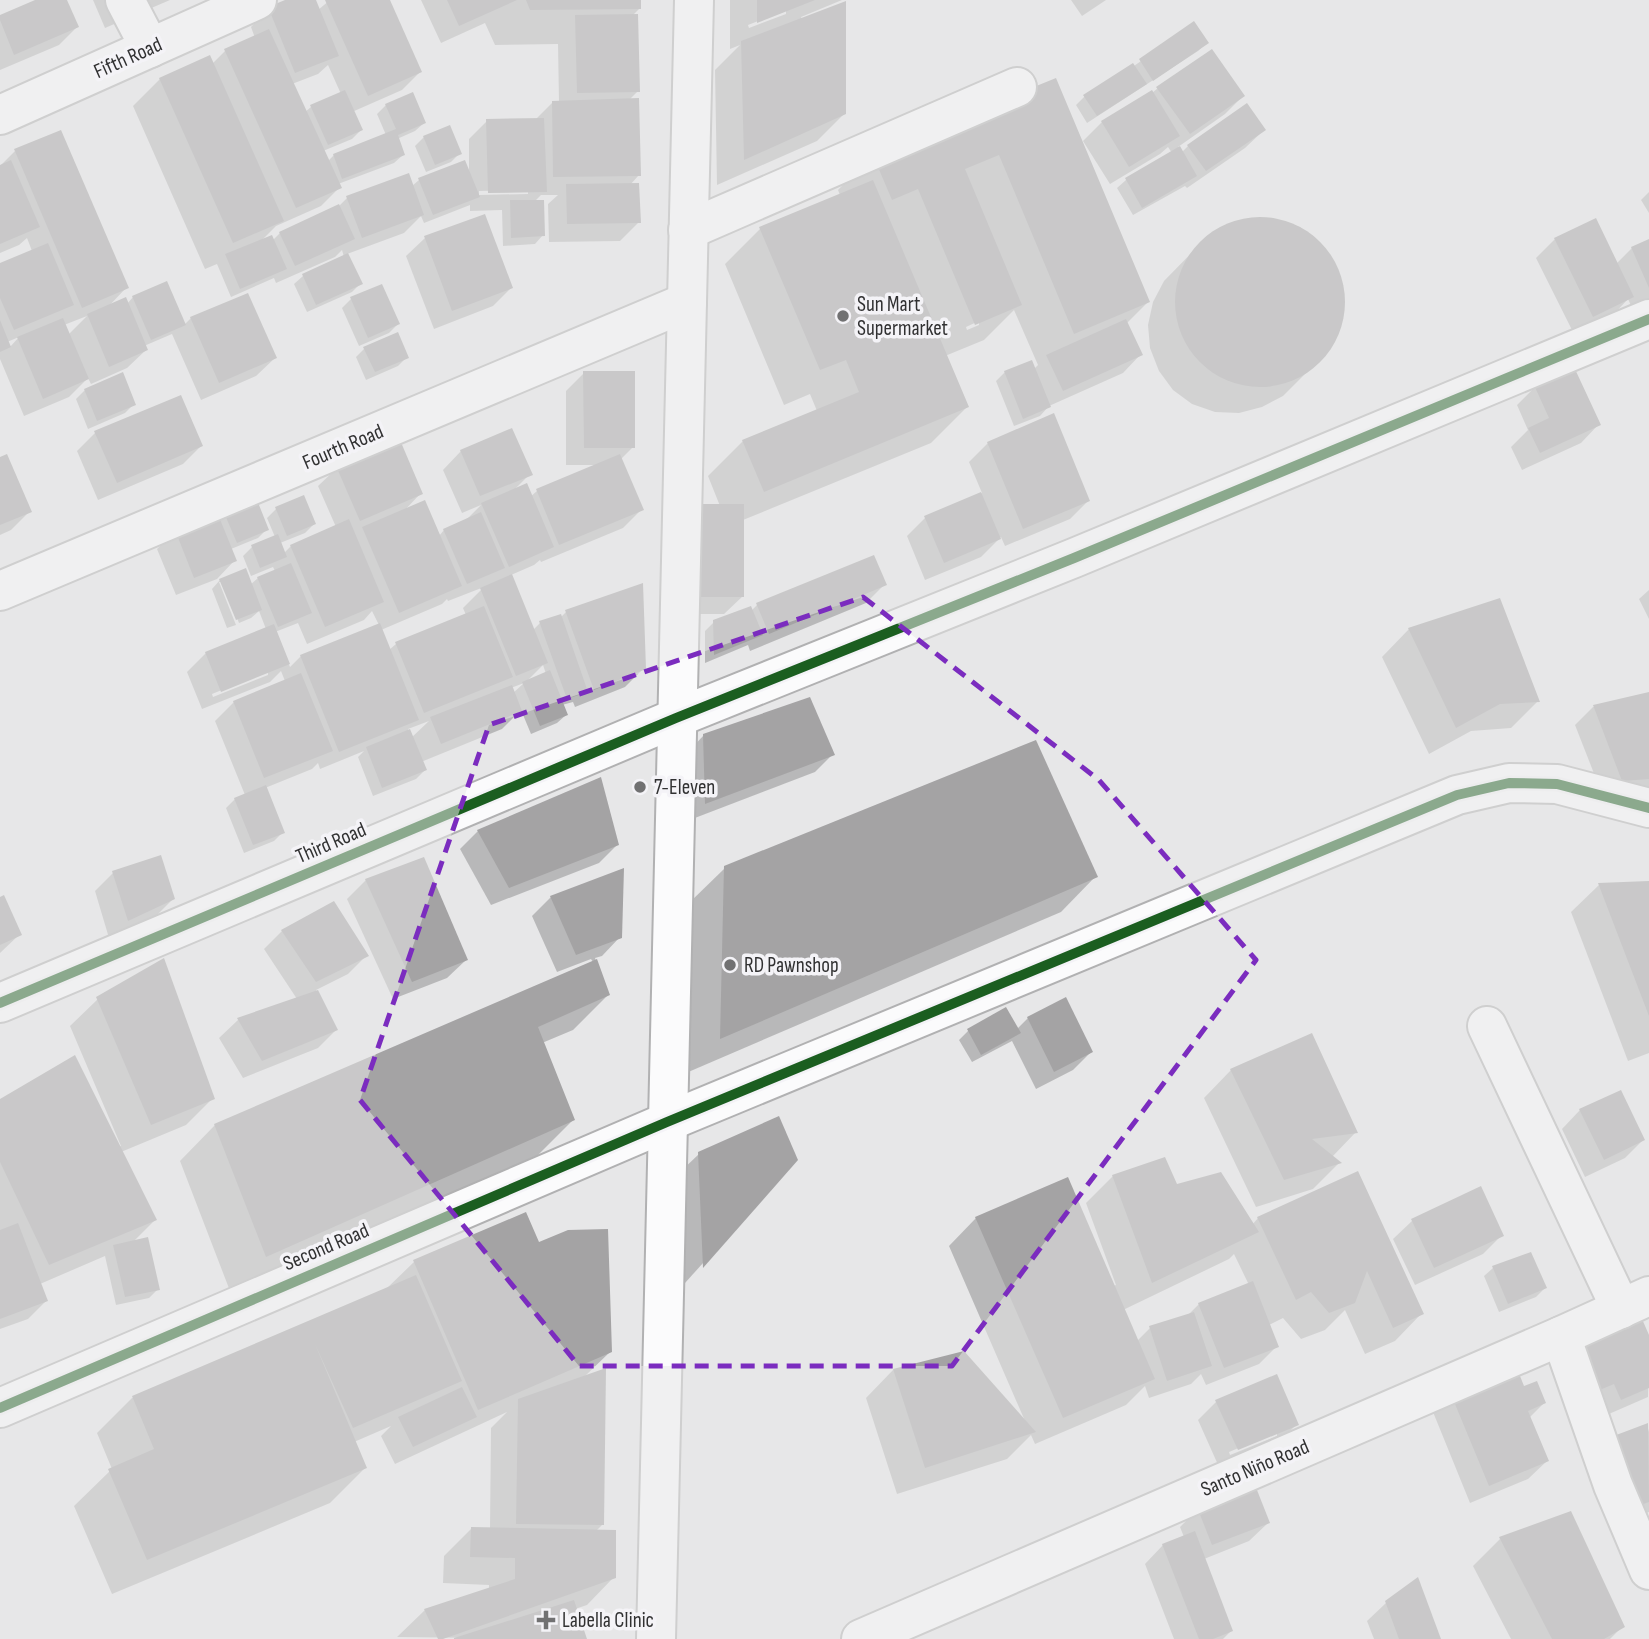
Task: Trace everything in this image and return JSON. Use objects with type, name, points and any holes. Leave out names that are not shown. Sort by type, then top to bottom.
[{"type":"street","points":[[125,0],[150,48]]},
{"type":"street","name":"Fifth Road","points":[[0,115],[257,0]]},
{"type":"street","points":[[656,1639],[694,0]]},
{"type":"street","points":[[688,230],[1017,87]]},
{"type":"street","name":"Fourth Road","points":[[0,591],[687,302]]},
{"type":"street","name":"Third Road","points":[[0,1003],[676,718],[1074,558],[1649,319]]},
{"type":"street","name":"Second Road","points":[[0,1408],[667,1122],[1457,795],[1509,783],[1557,784],[1649,808]]},
{"type":"street","points":[[1488,1026],[1635,1303]]},
{"type":"street","name":"Santo Niño Road","points":[[861,1639],[1635,1303]]},
{"type":"street","points":[[1561,1336],[1614,1485],[1649,1570]]},
{"type":"highlighted area","points":[[863,597],[1099,780],[1256,960],[952,1366],[579,1366],[360,1100],[489,725]]},
{"type":"building","points":[[35,0],[67,0],[79,27],[14,55],[0,15]]},
{"type":"building","points":[[285,0],[316,0],[339,56],[295,73],[268,7]]},
{"type":"building","points":[[325,0],[390,0],[422,72],[368,96]]},
{"type":"building","points":[[447,0],[517,0],[459,26]]},
{"type":"building","points":[[526,0],[641,0],[641,9],[530,10]]},
{"type":"building","points":[[757,0],[815,0],[757,23]]},
{"type":"building","points":[[846,1],[846,114],[744,160],[741,41]]},
{"type":"building","points":[[638,14],[640,92],[577,93],[575,15]]},
{"type":"building","points":[[1194,21],[1209,43],[1153,81],[1139,59]]},
{"type":"building","points":[[269,29],[342,188],[296,208],[224,49]]},
{"type":"building","points":[[1212,49],[1245,96],[1190,134],[1156,87]]},
{"type":"building","points":[[210,55],[284,221],[233,243],[159,78]]},
{"type":"building","points":[[1133,63],[1147,84],[1097,116],[1083,95]]},
{"type":"building","points":[[1056,78],[1150,302],[1074,334],[999,155],[965,169],[1022,305],[975,325],[918,189],[892,200],[872,153]]},
{"type":"building","points":[[345,90],[363,130],[328,145],[310,105]]},
{"type":"building","points":[[1152,90],[1180,136],[1129,167],[1101,121]]},
{"type":"building","points":[[413,92],[426,123],[398,135],[405,155],[342,179],[333,154],[396,129],[385,104]]},
{"type":"building","points":[[639,98],[641,176],[553,177],[552,101]]},
{"type":"building","points":[[1247,103],[1266,130],[1206,171],[1187,145]]},
{"type":"building","points":[[544,118],[547,192],[488,193],[486,119]]},
{"type":"building","points":[[450,125],[462,154],[435,165],[423,136]]},
{"type":"building","points":[[61,130],[129,288],[82,308],[14,149]]},
{"type":"building","points":[[1180,146],[1197,176],[1142,208],[1125,178]]},
{"type":"building","points":[[11,160],[40,227],[0,244],[0,165]]},
{"type":"building","points":[[465,160],[480,197],[433,215],[418,178]]},
{"type":"building","points":[[409,173],[424,215],[362,238],[346,196]]},
{"type":"building","points":[[873,180],[969,407],[764,492],[742,440],[859,392],[846,360],[820,370],[759,227]]},
{"type":"building","points":[[639,183],[641,223],[567,224],[566,184]]},
{"type":"building","points":[[510,200],[544,200],[545,236],[511,238]]},
{"type":"building","points":[[339,204],[355,239],[295,266],[279,232]]},
{"type":"building","points":[[485,214],[513,288],[452,311],[424,236]]},
{"type":"building","points":[[1260,217],[1292,224],[1307,231],[1320,242],[1331,255],[1338,270],[1345,302],[1338,334],[1331,349],[1320,362],[1307,373],[1292,380],[1260,387],[1228,380],[1213,373],[1200,362],[1189,349],[1182,334],[1175,302],[1182,270],[1189,255],[1200,242],[1213,231],[1228,224]]},
{"type":"building","points":[[1596,218],[1634,297],[1593,317],[1554,238]]},
{"type":"building","points":[[272,235],[287,269],[240,289],[225,254]]},
{"type":"building","points":[[1649,239],[1649,288],[1631,247]]},
{"type":"building","points":[[48,243],[74,305],[14,330],[0,298],[0,263]]},
{"type":"building","points":[[348,253],[363,284],[316,305],[302,274]]},
{"type":"building","points":[[167,281],[186,325],[151,340],[132,296]]},
{"type":"building","points":[[382,284],[400,324],[368,338],[350,297]]},
{"type":"building","points":[[248,293],[277,358],[219,383],[190,317]]},
{"type":"building","points":[[126,297],[148,350],[109,367],[87,314]]},
{"type":"building","points":[[63,318],[89,379],[43,399],[17,337]]},
{"type":"building","points":[[1126,319],[1143,355],[1063,391],[1046,355]]},
{"type":"building","points":[[0,320],[11,347],[0,352]]},
{"type":"building","points":[[398,332],[409,358],[375,372],[363,347]]},
{"type":"building","points":[[1032,360],[1051,407],[1023,419],[1004,371]]},
{"type":"building","points":[[1574,367],[1601,425],[1540,453],[1528,428],[1549,418],[1534,385]]},
{"type":"building","points":[[583,371],[635,371],[635,448],[584,448]]},
{"type":"building","points":[[123,372],[136,405],[97,421],[84,389]]},
{"type":"building","points":[[181,395],[203,446],[117,483],[94,431]]},
{"type":"building","points":[[1054,413],[1090,501],[1023,529],[987,442]]},
{"type":"building","points":[[512,428],[533,475],[480,496],[460,450]]},
{"type":"building","points":[[400,440],[423,494],[360,521],[336,466]]},
{"type":"building","points":[[7,454],[32,512],[0,525],[0,457]]},
{"type":"building","points":[[620,454],[644,510],[559,545],[536,489]]},
{"type":"building","points":[[527,483],[554,547],[509,567],[481,503]]},
{"type":"building","points":[[981,492],[1001,539],[944,563],[924,516]]},
{"type":"building","points":[[255,495],[269,530],[237,543],[222,508]]},
{"type":"building","points":[[304,495],[316,524],[287,536],[275,507]]},
{"type":"building","points":[[425,500],[462,586],[399,613],[362,527]]},
{"type":"building","points":[[700,504],[744,504],[744,597],[700,597]]},
{"type":"building","points":[[217,512],[237,561],[194,578],[175,530]]},
{"type":"building","points":[[481,512],[505,568],[467,584],[443,529]]},
{"type":"building","points":[[349,519],[384,602],[325,627],[290,545]]},
{"type":"building","points":[[278,534],[287,557],[260,568],[251,545]]},
{"type":"building","points":[[874,555],[887,585],[769,634],[756,603]]},
{"type":"building","points":[[291,563],[312,613],[278,627],[257,577]]},
{"type":"building","points":[[246,568],[262,610],[236,620],[219,579]]},
{"type":"building","points":[[512,574],[548,663],[516,676],[480,588]]},
{"type":"building","points":[[643,583],[646,669],[594,690],[565,610]]},
{"type":"building","points":[[1500,598],[1540,702],[1500,704],[1456,728],[1408,628]]},
{"type":"building","points":[[484,606],[513,677],[424,713],[395,642]]},
{"type":"building","points":[[751,606],[763,635],[714,655],[713,620]]},
{"type":"building","points":[[561,614],[588,692],[567,699],[539,621]]},
{"type":"building","points":[[380,623],[419,720],[339,752],[300,655]]},
{"type":"building","points":[[274,624],[290,664],[221,692],[205,652]]},
{"type":"building","points":[[550,670],[568,715],[540,726],[522,682]]},
{"type":"building","points":[[301,673],[333,751],[264,778],[233,701]]},
{"type":"building","points":[[512,685],[522,711],[441,744],[430,717]]},
{"type":"building","points":[[1649,692],[1649,779],[1622,781],[1593,705]]},
{"type":"building","points":[[810,697],[835,755],[705,804],[703,734]]},
{"type":"building","points":[[410,729],[427,770],[382,788],[366,747]]},
{"type":"building","points":[[1036,740],[1098,877],[720,1039],[724,866]]},
{"type":"building","points":[[601,777],[619,845],[509,888],[477,830]]},
{"type":"building","points":[[266,785],[285,833],[253,845],[234,798]]},
{"type":"building","points":[[161,855],[175,899],[128,921],[112,871]]},
{"type":"building","points":[[424,857],[468,960],[412,982],[365,879]]},
{"type":"building","points":[[624,868],[622,938],[576,955],[550,896]]},
{"type":"building","points":[[1649,881],[1649,1016],[1598,883]]},
{"type":"building","points":[[4,895],[22,935],[0,945],[0,897]]},
{"type":"building","points":[[334,901],[369,956],[316,982],[281,930]]},
{"type":"building","points":[[164,958],[215,1099],[151,1125],[96,997]]},
{"type":"building","points":[[597,959],[610,995],[538,1027],[575,1120],[266,1257],[214,1124]]},
{"type":"building","points":[[318,990],[338,1030],[262,1061],[237,1018]]},
{"type":"building","points":[[1066,997],[1093,1052],[1054,1072],[1027,1017]]},
{"type":"building","points":[[1006,1007],[1021,1033],[981,1055],[967,1029]]},
{"type":"building","points":[[1312,1033],[1358,1133],[1312,1139],[1342,1163],[1284,1180],[1230,1069]]},
{"type":"building","points":[[75,1055],[157,1220],[49,1265],[0,1162],[0,1099]]},
{"type":"building","points":[[1621,1090],[1645,1140],[1604,1160],[1579,1109]]},
{"type":"building","points":[[779,1116],[798,1160],[703,1268],[698,1152]]},
{"type":"building","points":[[1165,1157],[1177,1184],[1221,1172],[1259,1232],[1152,1283],[1112,1175]]},
{"type":"building","points":[[1358,1171],[1424,1314],[1393,1328],[1367,1271],[1355,1303],[1329,1313],[1311,1292],[1296,1300],[1257,1217]]},
{"type":"building","points":[[1068,1177],[1155,1379],[1063,1418],[975,1217]]},
{"type":"building","points":[[1481,1186],[1504,1236],[1434,1268],[1411,1219]]},
{"type":"building","points":[[526,1212],[539,1242],[568,1230],[608,1229],[612,1352],[478,1410],[413,1260]]},
{"type":"building","points":[[18,1223],[48,1301],[0,1319],[0,1230]]},
{"type":"building","points":[[148,1237],[160,1290],[125,1297],[113,1245]]},
{"type":"building","points":[[1531,1252],[1547,1288],[1508,1304],[1492,1266]]},
{"type":"building","points":[[416,1275],[462,1381],[353,1428],[315,1344],[367,1468],[147,1560],[108,1469],[154,1449],[132,1396]]},
{"type":"building","points":[[1253,1281],[1279,1347],[1224,1368],[1198,1303]]},
{"type":"building","points":[[1194,1312],[1212,1366],[1167,1381],[1149,1326]]},
{"type":"building","points":[[1642,1319],[1649,1335],[1649,1388],[1621,1400],[1614,1384],[1590,1394],[1571,1350]]},
{"type":"building","points":[[964,1351],[1036,1432],[925,1468],[893,1369]]},
{"type":"building","points":[[1516,1366],[1524,1386],[1537,1381],[1546,1403],[1528,1411],[1549,1461],[1489,1486],[1450,1392]]},
{"type":"building","points":[[606,1368],[604,1525],[516,1524],[518,1399]]},
{"type":"building","points":[[1277,1374],[1299,1425],[1238,1450],[1215,1400]]},
{"type":"building","points":[[462,1387],[477,1417],[413,1447],[398,1417]]},
{"type":"building","points":[[1648,1423],[1649,1502],[1629,1509],[1603,1440]]},
{"type":"building","points":[[1255,1485],[1270,1523],[1212,1545],[1197,1507]]},
{"type":"building","points":[[1571,1511],[1625,1627],[1604,1639],[1552,1639],[1499,1537]]},
{"type":"building","points":[[471,1527],[616,1530],[616,1578],[438,1639],[424,1609],[515,1579],[515,1558],[470,1557]]},
{"type":"building","points":[[1195,1531],[1233,1631],[1213,1639],[1199,1639],[1162,1544]]},
{"type":"building","points":[[1418,1577],[1441,1639],[1399,1639],[1385,1601]]},
{"type":"building","name":"Labella Clinic","points":[[574,1600],[587,1639],[454,1639],[454,1638]]},
{"type":"cycle path","points":[[0,1003],[676,718],[1074,558],[1649,319]]},
{"type":"cycle path","points":[[0,1408],[667,1122],[1457,795],[1509,783],[1557,784],[1649,808]]},
{"type":"place","name":"Sun Mart Supermarket","points":[[843,316]]},
{"type":"place","name":"7-Eleven","points":[[640,787]]},
{"type":"place","name":"RD Pawnshop","points":[[730,965]]},
{"type":"place","name":"Labella Clinic","points":[[546,1620]]}]
